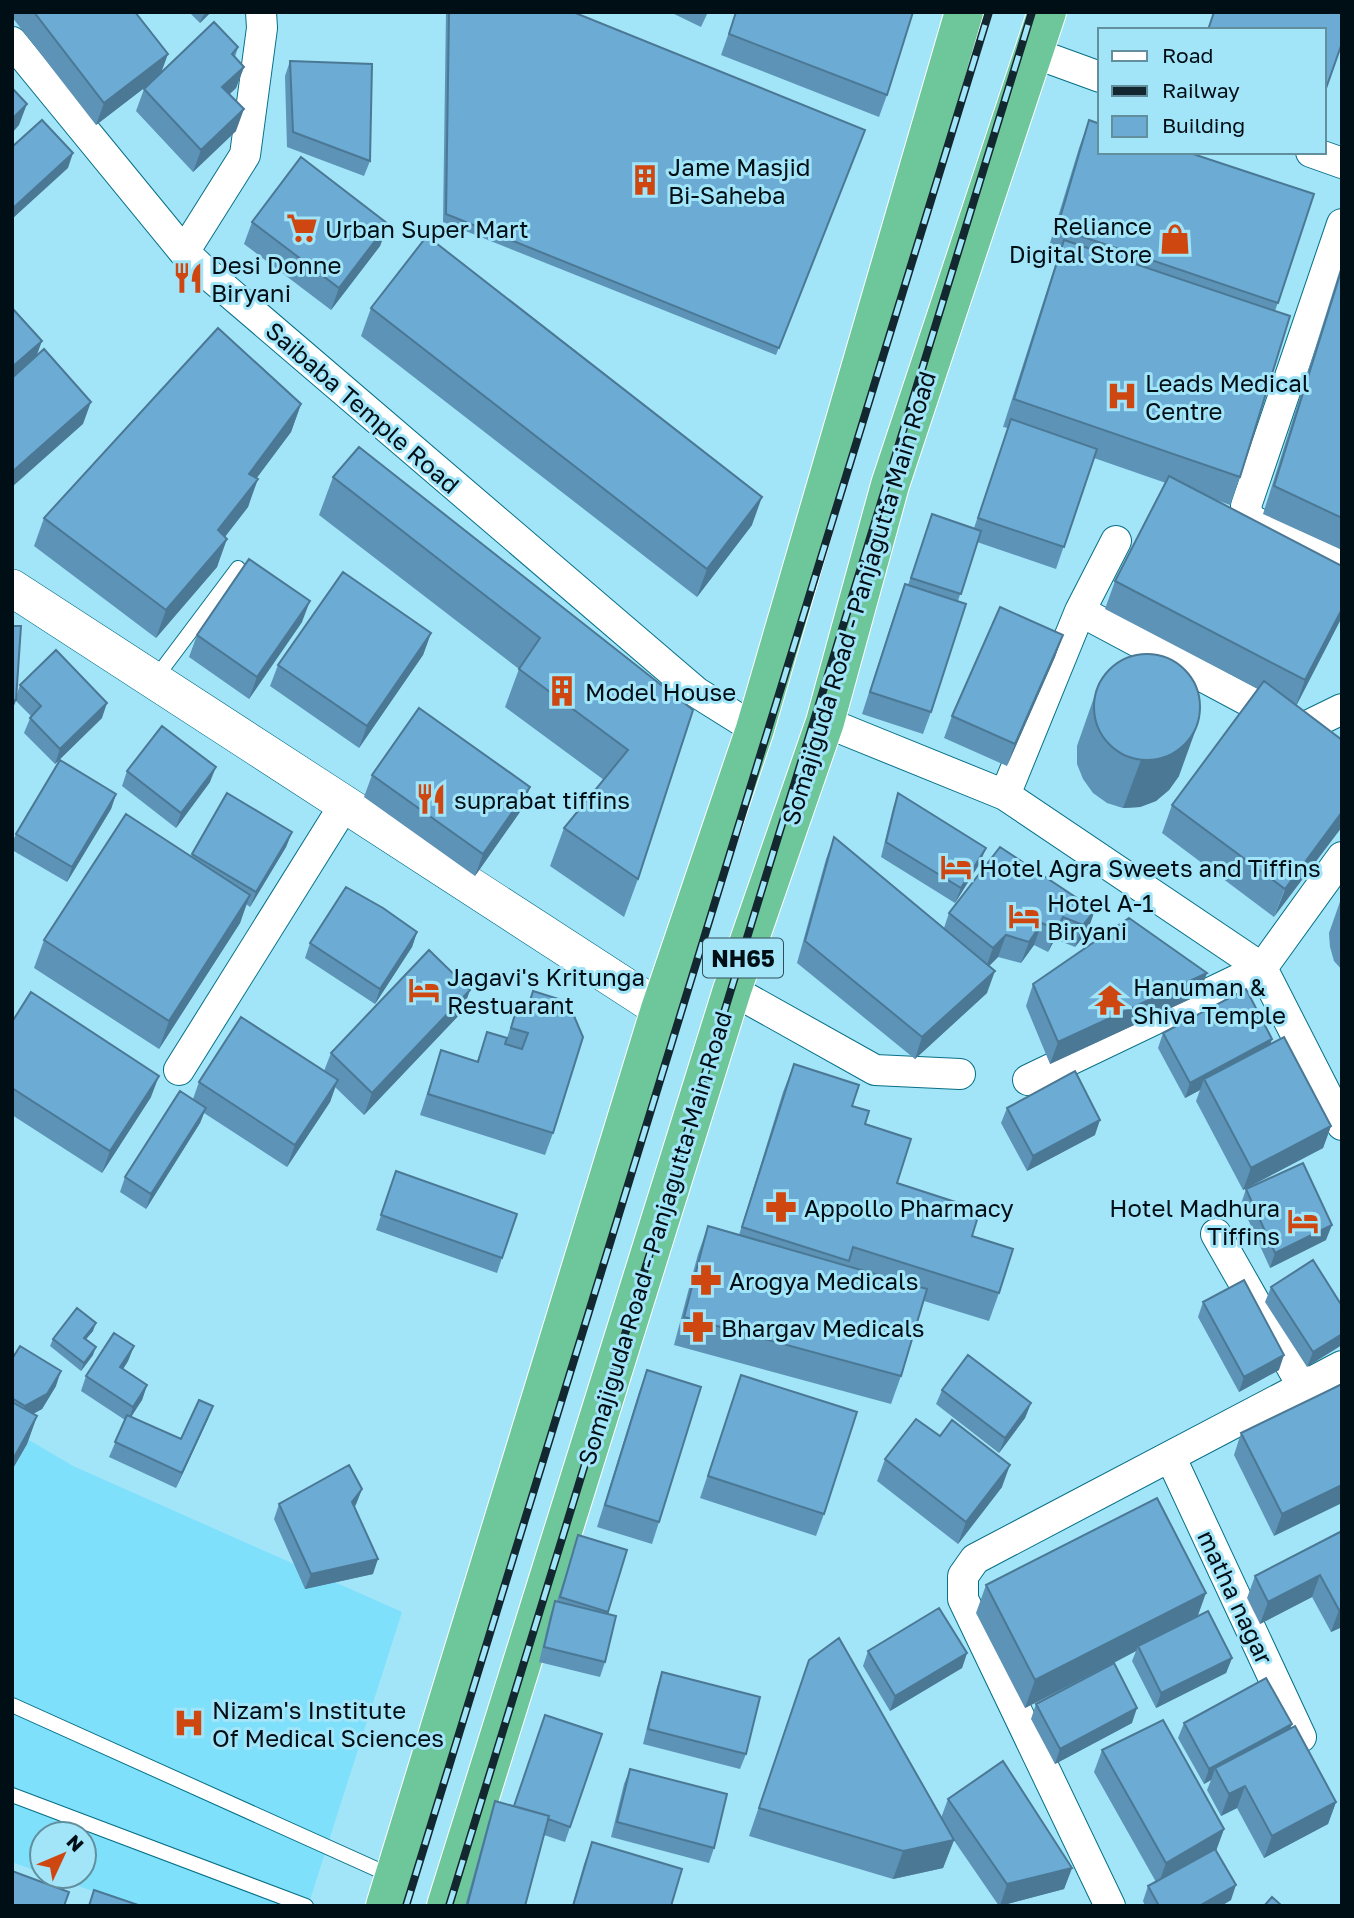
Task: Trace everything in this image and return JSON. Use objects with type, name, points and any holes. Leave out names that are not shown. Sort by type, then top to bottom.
[{"type":"highway","name":"NH65","points":[[390,1891],[660,1009],[755,730],[964,12]]},
{"type":"highway","name":"Somajiguda Road - Panjagutta Main Road","points":[[446,1906],[732,990],[825,722],[890,485],[1047,12]]},
{"type":"street","points":[[184,252],[245,155],[262,28],[261,12]]},
{"type":"street","name":"Saibaba Temple Road","points":[[12,42],[184,252],[696,692],[755,730]]},
{"type":"street","points":[[1034,53],[1098,76]]},
{"type":"street","points":[[1317,154],[1342,163]]},
{"type":"street","points":[[1342,224],[1246,506],[1250,519],[1342,561]]},
{"type":"street","points":[[1006,794],[1080,611],[1116,541]]},
{"type":"street","points":[[12,588],[660,1009]]},
{"type":"street","points":[[1080,611],[1301,729],[1342,709]]},
{"type":"street","points":[[825,722],[1006,794],[1262,968],[1342,1125]]},
{"type":"street","points":[[179,1070],[345,804]]},
{"type":"street","points":[[1028,1080],[1262,968],[1342,857]]},
{"type":"street","points":[[732,990],[875,1070],[960,1074]]},
{"type":"street","points":[[1216,1234],[1303,1387]]},
{"type":"street","points":[[1110,1906],[963,1599],[963,1576],[975,1559],[1342,1366]]},
{"type":"street","name":"matha nagar","points":[[1171,1458],[1301,1737]]},
{"type":"lane","points":[[153,681],[237,568]]},
{"type":"lane","points":[[12,1705],[390,1891]]},
{"type":"lane","points":[[12,1795],[306,1906]]},
{"type":"shaded area","name":"Nizam's Institute Of Medical Sciences","points":[[12,1430],[73,1466],[402,1612],[308,1906],[134,1906],[90,1890],[98,1890],[98,1820],[28,1820],[28,1868],[12,1862]]},
{"type":"building","points":[[34,12],[135,12],[168,54],[104,103]]},
{"type":"building","name":"Jame Masjid Bi-Saheba","points":[[449,12],[573,12],[865,130],[779,348],[446,214]]},
{"type":"building","points":[[736,12],[913,12],[887,95],[729,34]]},
{"type":"building","points":[[1214,12],[1342,12],[1342,43],[1326,88],[1326,28],[1209,28]]},
{"type":"building","points":[[214,22],[238,47],[232,54],[244,67],[222,87],[244,109],[201,150],[144,89]]},
{"type":"building","points":[[290,61],[372,64],[370,161],[293,132]]},
{"type":"building","points":[[12,88],[27,104],[12,119]]},
{"type":"building","points":[[42,120],[73,153],[12,209],[12,147]]},
{"type":"building","name":"Reliance Digital Store","points":[[1089,120],[1098,123],[1098,154],[1193,154],[1314,194],[1278,303],[1057,228]]},
{"type":"building","points":[[301,157],[388,224],[339,288],[252,222]]},
{"type":"building","points":[[427,236],[762,497],[707,569],[371,308]]},
{"type":"building","points":[[1064,240],[1290,316],[1240,477],[1014,399]]},
{"type":"building","points":[[1342,268],[1342,518],[1274,486]]},
{"type":"building","points":[[12,308],[42,341],[12,367]]},
{"type":"building","points":[[218,328],[301,404],[249,474],[258,479],[218,530],[227,539],[166,610],[44,518]]},
{"type":"building","points":[[44,349],[91,402],[12,472],[12,378]]},
{"type":"building","points":[[1011,419],[1097,449],[1064,547],[978,518]]},
{"type":"building","points":[[359,447],[693,710],[638,879],[564,828],[628,750],[519,669],[540,638],[333,477]]},
{"type":"building","points":[[1169,476],[1342,566],[1342,609],[1305,680],[1115,581]]},
{"type":"building","points":[[932,514],[981,531],[961,594],[911,578]]},
{"type":"building","points":[[249,559],[310,601],[257,677],[197,635]]},
{"type":"building","points":[[343,572],[431,633],[367,726],[278,665]]},
{"type":"building","points":[[905,584],[966,604],[931,712],[870,692]]},
{"type":"building","points":[[1000,607],[1063,635],[1015,744],[952,716]]},
{"type":"building","points":[[12,626],[21,626],[16,700],[12,700]]},
{"type":"building","points":[[56,650],[107,703],[60,749],[30,718],[41,706],[20,685]]},
{"type":"building","points":[[1147,654],[1167,658],[1185,669],[1196,687],[1200,707],[1196,727],[1185,745],[1167,756],[1147,760],[1127,756],[1109,745],[1098,727],[1094,707],[1098,687],[1109,669],[1127,658]]},
{"type":"building","points":[[1264,681],[1342,740],[1342,812],[1285,889],[1172,805]]},
{"type":"building","points":[[419,708],[530,787],[483,854],[372,775]]},
{"type":"building","points":[[162,726],[216,767],[181,813],[127,771]]},
{"type":"building","points":[[60,760],[116,794],[72,867],[16,834]]},
{"type":"building","points":[[227,793],[292,832],[256,892],[192,854]]},
{"type":"building","points":[[898,793],[986,848],[961,888],[886,842]]},
{"type":"building","points":[[126,814],[250,895],[169,1021],[44,940]]},
{"type":"building","points":[[834,837],[995,971],[922,1037],[805,941]]},
{"type":"building","points":[[1000,847],[1095,910],[1083,925],[1063,917],[1056,930],[1042,923],[1029,942],[1006,935],[993,948],[949,913]]},
{"type":"building","points":[[346,887],[417,932],[380,989],[310,943]]},
{"type":"building","name":"Hanuman & Shiva Temple","points":[[1129,918],[1207,973],[1058,1042],[1033,984]]},
{"type":"building","points":[[429,950],[470,990],[372,1093],[331,1053]]},
{"type":"building","points":[[1246,989],[1272,1039],[1190,1083],[1163,1033]]},
{"type":"building","points":[[533,991],[568,1002],[583,1037],[553,1133],[428,1094],[441,1050],[478,1062],[487,1032],[507,1038],[505,1044],[522,1049],[528,1033],[511,1028],[518,1004],[528,1007]]},
{"type":"building","points":[[31,992],[159,1076],[110,1151],[12,1088],[12,1022]]},
{"type":"building","points":[[241,1017],[338,1080],[295,1145],[199,1082]]},
{"type":"building","points":[[1284,1037],[1331,1126],[1251,1168],[1204,1079]]},
{"type":"building","points":[[794,1064],[859,1085],[852,1106],[869,1111],[865,1124],[911,1139],[897,1183],[980,1210],[972,1236],[1013,1249],[999,1293],[853,1247],[849,1261],[742,1227]]},
{"type":"building","points":[[1075,1071],[1100,1120],[1033,1156],[1007,1108]]},
{"type":"building","points":[[180,1091],[206,1108],[151,1194],[125,1177]]},
{"type":"building","points":[[1303,1163],[1332,1225],[1275,1253],[1246,1189]]},
{"type":"building","points":[[396,1171],[517,1214],[502,1258],[381,1215]]},
{"type":"building","points":[[708,1226],[927,1289],[901,1376],[684,1317]]},
{"type":"building","points":[[1313,1260],[1342,1306],[1342,1334],[1313,1352],[1271,1287]]},
{"type":"building","points":[[1244,1280],[1284,1355],[1244,1377],[1203,1302]]},
{"type":"building","points":[[77,1308],[96,1323],[84,1338],[96,1347],[84,1363],[53,1339]]},
{"type":"building","points":[[114,1333],[134,1346],[120,1367],[147,1385],[133,1407],[86,1376]]},
{"type":"building","points":[[20,1346],[61,1371],[47,1394],[25,1406],[12,1398],[12,1359]]},
{"type":"building","points":[[968,1355],[1031,1403],[1005,1438],[942,1390]]},
{"type":"building","points":[[647,1370],[701,1387],[659,1522],[605,1505]]},
{"type":"building","points":[[741,1375],[857,1412],[824,1514],[708,1476]]},
{"type":"building","points":[[1342,1384],[1342,1485],[1282,1514],[1241,1433]]},
{"type":"building","points":[[199,1400],[213,1406],[182,1473],[115,1442],[127,1415],[181,1439]]},
{"type":"building","points":[[12,1402],[37,1416],[12,1461]]},
{"type":"building","points":[[916,1419],[940,1436],[952,1420],[1010,1465],[966,1522],[885,1459]]},
{"type":"building","points":[[349,1465],[362,1489],[352,1502],[378,1559],[311,1574],[279,1504]]},
{"type":"building","points":[[1157,1498],[1206,1593],[1035,1680],[986,1585]]},
{"type":"building","points":[[1342,1531],[1342,1609],[1339,1610],[1320,1575],[1268,1602],[1255,1576]]},
{"type":"building","points":[[578,1535],[627,1550],[608,1612],[560,1597]]},
{"type":"building","points":[[555,1601],[616,1616],[605,1662],[544,1647]]},
{"type":"building","points":[[939,1608],[967,1653],[895,1696],[868,1651]]},
{"type":"building","points":[[1208,1611],[1232,1658],[1161,1693],[1138,1646]]},
{"type":"building","points":[[839,1638],[954,1840],[903,1851],[759,1808],[809,1660]]},
{"type":"building","points":[[1114,1663],[1137,1708],[1060,1749],[1036,1704]]},
{"type":"building","points":[[662,1672],[760,1697],[746,1754],[648,1729]]},
{"type":"building","points":[[1266,1678],[1292,1724],[1209,1769],[1184,1723]]},
{"type":"building","points":[[545,1715],[602,1734],[570,1827],[548,1819],[549,1816],[514,1806]]},
{"type":"building","points":[[1163,1720],[1224,1829],[1166,1863],[1102,1750]]},
{"type":"building","points":[[1295,1726],[1336,1802],[1272,1836],[1245,1786],[1229,1794],[1215,1768]]},
{"type":"building","points":[[1003,1761],[1072,1868],[1007,1884],[948,1799]]},
{"type":"building","points":[[630,1769],[727,1794],[714,1848],[617,1822]]},
{"type":"building","points":[[495,1801],[549,1816],[525,1906],[467,1906]]},
{"type":"building","points":[[592,1842],[682,1869],[671,1906],[573,1906]]},
{"type":"building","points":[[1215,1849],[1236,1885],[1199,1906],[1159,1906],[1148,1886]]},
{"type":"building","points":[[12,1871],[28,1877],[28,1890],[69,1892],[64,1906],[12,1906]]},
{"type":"building","points":[[94,1890],[141,1906],[89,1906]]},
{"type":"building","points":[[1272,1897],[1282,1906],[1264,1906]]},
{"type":"railway","points":[[406,1906],[989,12]]},
{"type":"railway","points":[[449,1906],[1032,12]]},
{"type":"place","name":"Jame Masjid Bi-Saheba","points":[[645,180]]},
{"type":"place","name":"Urban Super Mart","points":[[302,228]]},
{"type":"place","name":"Reliance Digital Store","points":[[1175,239]]},
{"type":"place","name":"Desi Donne Biryani","points":[[188,278]]},
{"type":"place","name":"Leads Medical Centre","points":[[1122,396]]},
{"type":"place","name":"Model House","points":[[562,691]]},
{"type":"place","name":"suprabat tiffins","points":[[431,799]]},
{"type":"place","name":"Hotel Agra Sweets and Tiffins","points":[[956,867]]},
{"type":"place","name":"Hotel A-1 Biryani","points":[[1024,916]]},
{"type":"place","name":"Jagavi's Kritunga Restuarant","points":[[424,990]]},
{"type":"place","name":"Hanuman & Shiva Temple","points":[[1110,1000]]},
{"type":"place","name":"Appollo Pharmacy","points":[[781,1207]]},
{"type":"place","name":"Hotel Madhura Tiffins","points":[[1303,1221]]},
{"type":"place","name":"Arogya Medicals","points":[[706,1280]]},
{"type":"place","name":"Bhargav Medicals","points":[[698,1327]]},
{"type":"place","name":"Nizam's Institute Of Medical Sciences","points":[[189,1723]]}]
